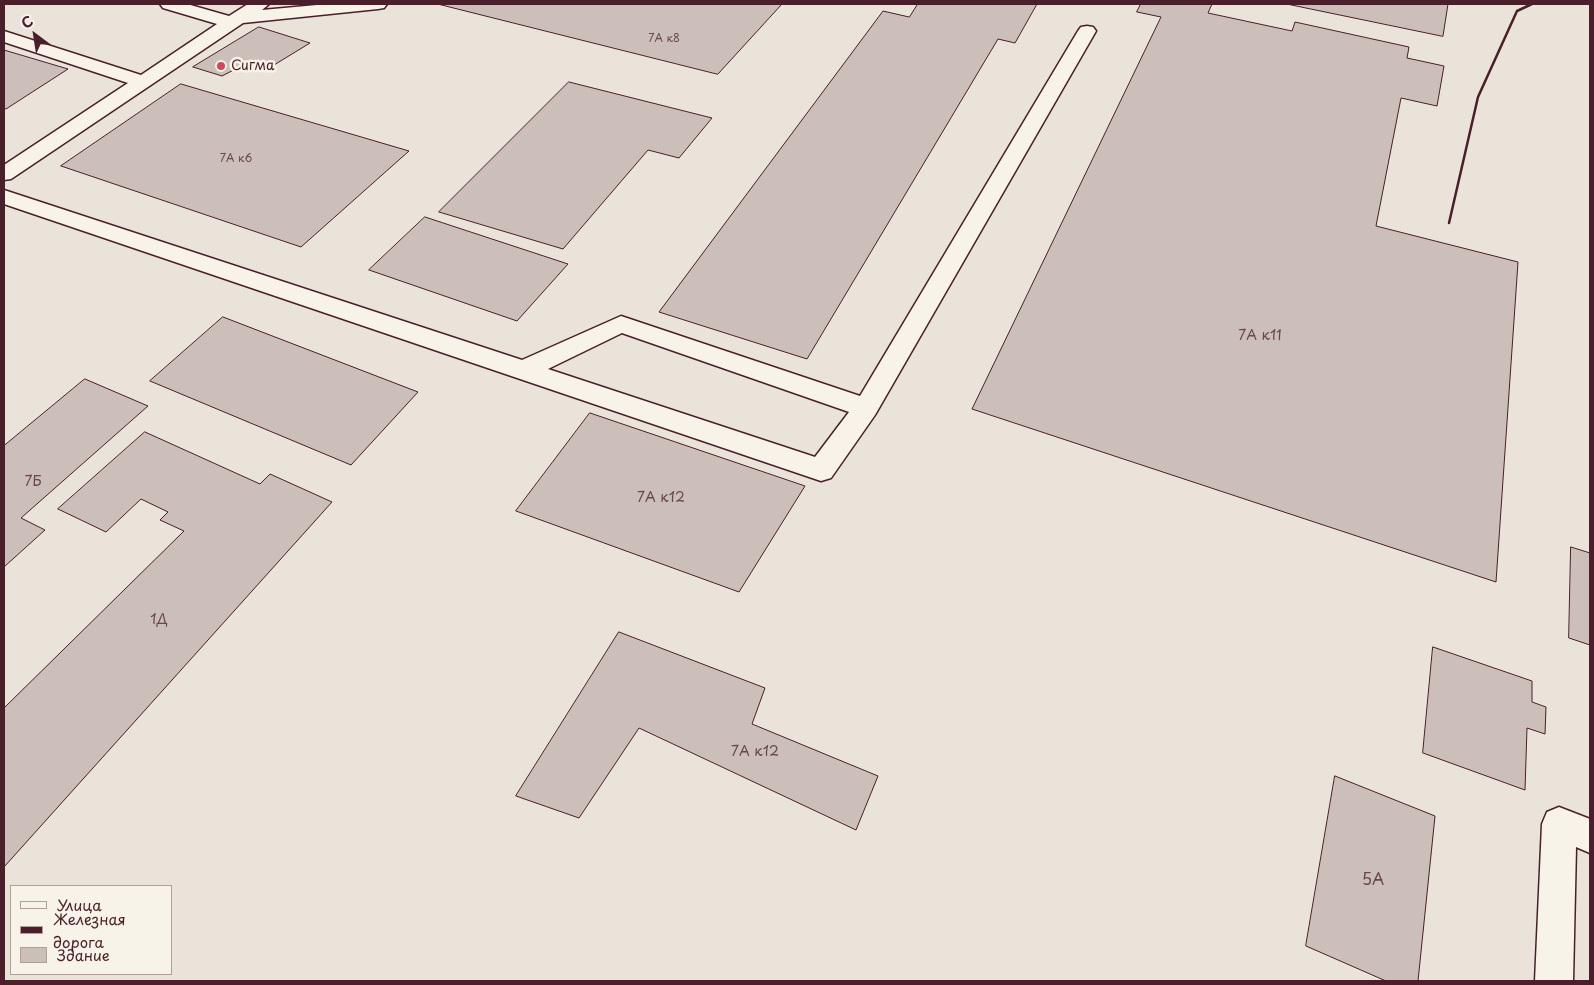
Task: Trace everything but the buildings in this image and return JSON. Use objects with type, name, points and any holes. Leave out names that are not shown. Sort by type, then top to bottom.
[{"type":"lane","points":[[169,4],[236,20],[378,4]]},
{"type":"lane","points":[[4,174],[141,81],[260,4]]},
{"type":"lane","points":[[4,197],[821,470],[866,408],[1087,31]]},
{"type":"lane","points":[[4,36],[141,81]]},
{"type":"lane","points":[[523,370],[621,324],[866,408]]},
{"type":"lane","points":[[1554,981],[1559,824],[1590,836]]},
{"type":"shaded area","points":[[4,4],[1590,4],[1590,981],[4,981]]},
{"type":"railway","points":[[1449,223],[1478,97],[1517,11],[1532,4]]},
{"type":"place","name":"Сигма","points":[[221,66]]}]
